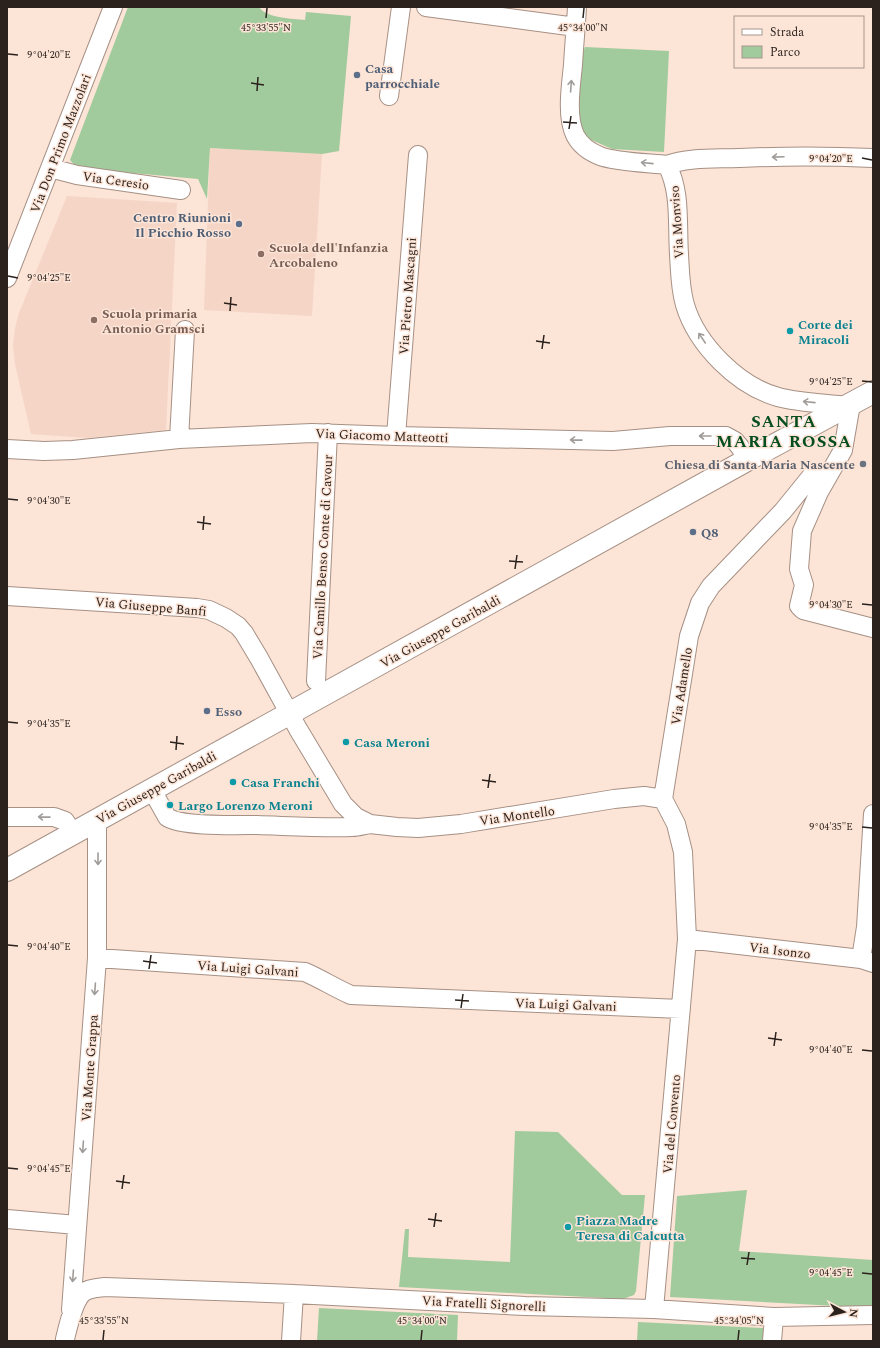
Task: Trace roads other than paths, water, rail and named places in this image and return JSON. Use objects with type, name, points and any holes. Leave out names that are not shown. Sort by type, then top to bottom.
[{"type":"main road","name":"Via Giuseppe Garibaldi","points":[[7,870],[747,460],[873,392]]},
{"type":"street","name":"Via Don Primo Mazzolari","points":[[7,278],[113,7]]},
{"type":"street","points":[[389,96],[402,7]]},
{"type":"street","points":[[426,7],[576,27]]},
{"type":"street","points":[[577,7],[570,105],[571,124],[574,135],[589,151],[602,157],[612,159],[667,164],[678,161],[718,158],[812,156],[873,158]]},
{"type":"street","name":"Via Pietro Mascagni","points":[[396,436],[418,156]]},
{"type":"street","name":"Via Monviso","points":[[667,164],[672,176],[676,196],[681,293],[689,316],[718,359],[740,379],[762,392],[786,399],[850,405]]},
{"type":"street","name":"Via Ceresio","points":[[50,168],[77,175],[181,190]]},
{"type":"street","points":[[180,439],[185,330]]},
{"type":"street","points":[[850,405],[844,450],[819,492],[802,531],[798,569],[804,585],[800,606],[803,610],[873,628]]},
{"type":"street","name":"Via Giacomo Matteotti","points":[[7,449],[44,451],[73,450],[180,439],[328,433],[613,441],[670,436],[726,436],[735,441],[747,460]]},
{"type":"street","name":"Via Camillo Benso Conte di Cavour","points":[[316,681],[328,433]]},
{"type":"street","name":"Via Adamello","points":[[663,799],[689,636],[700,603],[711,586],[783,511],[813,474]]},
{"type":"street","name":"Via Giuseppe Banfi","points":[[7,596],[197,608],[218,614],[232,622],[244,633],[290,714]]},
{"type":"street","name":"Via Montello","points":[[290,714],[343,804],[356,817],[370,824]]},
{"type":"street","name":"Via Montello","points":[[152,790],[167,817],[177,821],[208,824],[354,827],[370,824],[418,828],[461,824],[622,798],[644,796],[663,799]]},
{"type":"street","points":[[663,799],[676,824],[683,852],[687,939]]},
{"type":"street","points":[[867,961],[866,927],[873,814]]},
{"type":"street","points":[[7,817],[54,817],[65,821],[73,834]]},
{"type":"street","name":"Via Monte Grappa","points":[[71,1315],[97,958],[97,820]]},
{"type":"street","name":"Via Isonzo","points":[[687,939],[867,961]]},
{"type":"street","name":"Via del Convento","points":[[654,1309],[687,939]]},
{"type":"street","name":"Via Luigi Galvani","points":[[97,958],[305,972],[315,976],[338,990],[351,995],[681,1009]]},
{"type":"street","points":[[7,1219],[77,1225]]},
{"type":"street","name":"Via Fratelli Signorelli","points":[[96,1288],[118,1287],[526,1306],[654,1309],[774,1317],[873,1315]]},
{"type":"street","points":[[64,1340],[71,1315],[83,1293],[96,1288]]},
{"type":"street","points":[[64,1340],[92,1299],[96,1288]]},
{"type":"street","points":[[291,1341],[294,1294]]},
{"type":"street","points":[[772,1341],[774,1317]]},
{"type":"place","name":"Casa parrocchiale","points":[[357,75]]},
{"type":"place","name":"Centro Riunioni Il Picchio Rosso","points":[[239,224]]},
{"type":"place","name":"Scuola dell'Infanzia Arcobaleno","points":[[261,254]]},
{"type":"place","name":"Scuola primaria Antonio Gramsci","points":[[94,320]]},
{"type":"place","name":"Corte dei Miracoli","points":[[790,331]]},
{"type":"place","name":"Chiesa di Santa Maria Nascente","points":[[863,464]]},
{"type":"place","name":"Q8","points":[[693,532]]},
{"type":"place","name":"Esso","points":[[207,711]]},
{"type":"place","name":"Casa Meroni","points":[[346,742]]},
{"type":"place","name":"Casa Franchi","points":[[233,782]]},
{"type":"place","name":"Largo Lorenzo Meroni","points":[[170,805]]},
{"type":"place","name":"Piazza Madre Teresa di Calcutta","points":[[568,1227]]},
{"type":"district","name":"SANTA MARIA ROSSA","points":[[784,431]]}]
